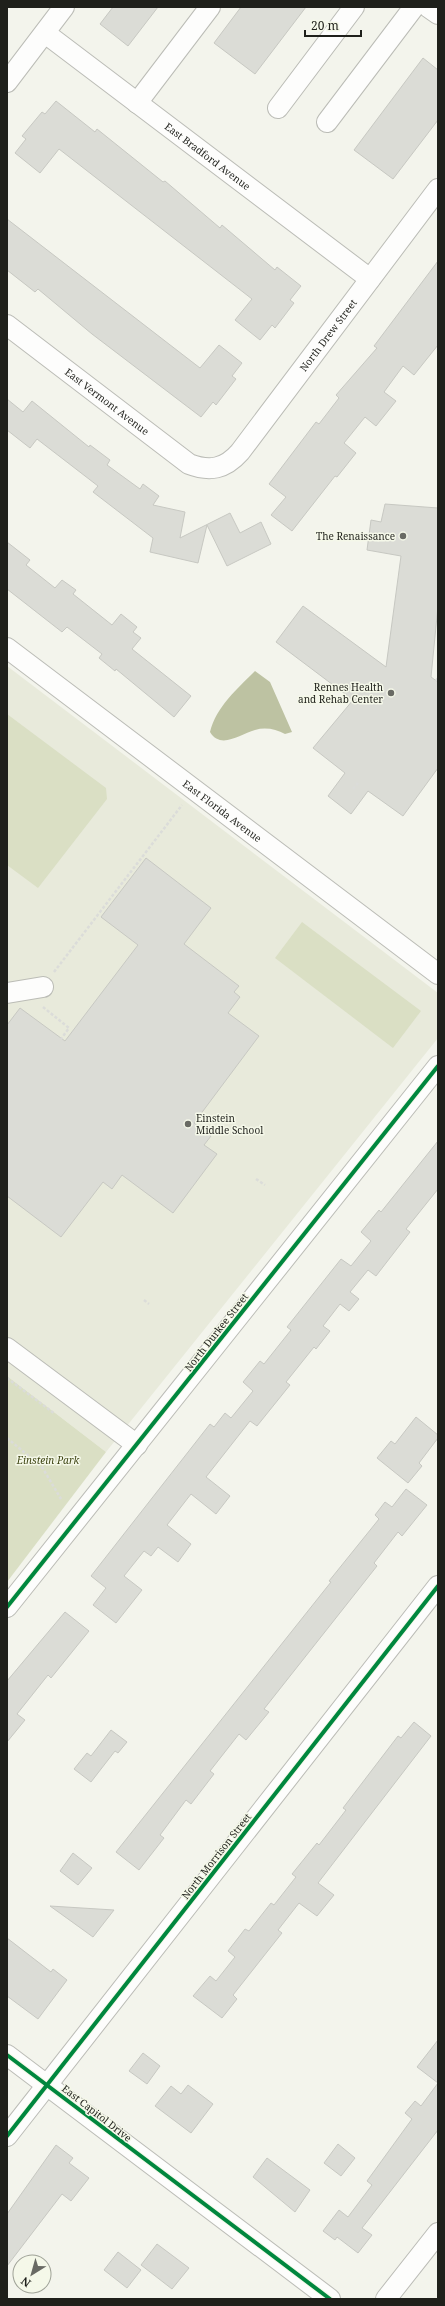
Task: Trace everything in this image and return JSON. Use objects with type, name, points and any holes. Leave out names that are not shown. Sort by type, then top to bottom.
[{"type":"street","points":[[7,82],[64,7]]},
{"type":"street","points":[[137,102],[210,7]]},
{"type":"street","points":[[278,108],[354,7]]},
{"type":"street","points":[[326,122],[414,7]]},
{"type":"street","points":[[428,7],[438,14]]},
{"type":"street","name":"East Bradford Avenue","points":[[45,33],[370,279]]},
{"type":"street","name":"North Drew Street","points":[[211,469],[231,462],[240,452],[438,189]]},
{"type":"street","name":"East Vermont Avenue","points":[[7,325],[189,464],[202,469],[211,469]]},
{"type":"street","name":"East Florida Avenue","points":[[7,648],[438,974]]},
{"type":"street","points":[[14,991],[43,986]]},
{"type":"street","name":"North Durkee Street","points":[[7,1607],[438,1066]]},
{"type":"street","points":[[7,1348],[136,1445]]},
{"type":"street","name":"North Morrison Street","points":[[7,2136],[46,2084],[438,1586]]},
{"type":"street","name":"East Capitol Drive","points":[[7,2056],[330,2299]]},
{"type":"street","points":[[386,2299],[438,2233]]},
{"type":"path","points":[[353,789],[358,783]]},
{"type":"path","points":[[43,986],[185,801]]},
{"type":"path","points":[[14,991],[69,1028],[61,1039]]},
{"type":"path","points":[[256,1179],[265,1185]]},
{"type":"path","points":[[144,1300],[149,1304]]},
{"type":"path","points":[[7,1378],[54,1414]]},
{"type":"path","points":[[7,1438],[42,1467],[61,1499]]},
{"type":"shaded area","name":"Einstein Middle School","points":[[7,666],[438,993],[438,1038],[106,1452],[7,1376]]},
{"type":"shaded area","points":[[255,671],[270,682],[292,732],[285,734],[274,730],[263,729],[255,730],[225,740],[220,740],[214,737],[210,732],[217,714],[228,698]]},
{"type":"green space","points":[[7,714],[106,788],[107,799],[38,888],[7,865]]},
{"type":"green space","points":[[302,922],[421,1011],[393,1048],[275,958]]},
{"type":"green space","name":"Einstein Park","points":[[7,1376],[106,1452],[7,1582]]},
{"type":"building","points":[[113,7],[158,7],[128,46],[100,24]]},
{"type":"building","points":[[241,7],[306,7],[255,74],[214,43]]},
{"type":"building","points":[[423,58],[438,70],[438,120],[393,179],[354,150]]},
{"type":"building","points":[[56,101],[95,132],[97,129],[163,182],[165,181],[220,228],[222,225],[275,270],[277,267],[301,286],[290,300],[294,303],[275,328],[272,325],[260,340],[235,320],[252,299],[59,149],[40,173],[15,153],[26,139],[22,136],[42,112],[45,114]]},
{"type":"building","points":[[7,219],[200,368],[219,345],[242,363],[232,376],[236,379],[216,405],[213,402],[201,417],[92,334],[38,289],[35,292],[7,270]]},
{"type":"building","points":[[438,261],[438,345],[414,375],[403,366],[384,392],[396,401],[376,426],[365,417],[344,443],[356,453],[337,477],[335,476],[292,531],[271,515],[286,497],[269,484],[316,422],[319,424],[339,398],[336,395],[377,348],[374,346]]},
{"type":"building","points":[[7,399],[23,412],[32,401],[89,447],[90,445],[110,460],[107,465],[140,489],[143,484],[159,496],[153,505],[185,512],[180,538],[230,513],[240,533],[261,522],[271,544],[227,566],[207,525],[198,563],[150,552],[153,538],[93,492],[98,486],[37,439],[30,448],[7,430]]},
{"type":"building","name":"Rennes Health and Rehab Center","points":[[385,504],[438,508],[438,606],[431,677],[438,682],[438,768],[403,816],[368,791],[351,814],[328,796],[345,773],[313,748],[353,700],[276,642],[303,606],[386,667],[401,556],[367,550],[371,520],[381,522]]},
{"type":"building","points":[[7,542],[30,560],[26,565],[55,588],[62,580],[76,590],[73,594],[112,625],[121,614],[137,627],[133,632],[141,638],[132,649],[191,696],[174,717],[116,669],[115,671],[99,658],[102,654],[67,627],[62,632],[7,589]]},
{"type":"building","points":[[146,858],[211,908],[184,944],[239,986],[234,992],[240,997],[228,1013],[259,1036],[194,1123],[211,1136],[204,1145],[217,1154],[173,1213],[122,1175],[112,1189],[103,1182],[61,1237],[7,1196],[7,1025],[20,1008],[65,1041],[138,945],[101,917]]},
{"type":"building","points":[[438,1141],[438,1189],[406,1229],[410,1232],[376,1276],[368,1270],[350,1292],[359,1299],[349,1311],[340,1304],[323,1326],[330,1331],[316,1349],[314,1347],[286,1382],[290,1385],[257,1426],[250,1421],[206,1477],[230,1496],[216,1514],[191,1494],[167,1525],[191,1544],[178,1562],[158,1547],[151,1556],[144,1551],[124,1576],[142,1590],[116,1623],[93,1605],[106,1588],[91,1576],[210,1424],[214,1427],[225,1413],[231,1418],[253,1391],[243,1382],[260,1361],[264,1364],[291,1330],[287,1327],[341,1259],[351,1266],[371,1241],[361,1232],[379,1210],[381,1212]]},
{"type":"building","points":[[416,1417],[438,1435],[438,1438],[419,1463],[422,1466],[408,1483],[377,1458],[391,1441],[395,1444]]},
{"type":"building","points":[[406,1489],[427,1505],[402,1536],[398,1532],[374,1563],[377,1566],[264,1709],[269,1712],[246,1740],[239,1734],[210,1771],[214,1774],[191,1804],[186,1800],[160,1835],[164,1838],[139,1870],[116,1852],[331,1582],[329,1581],[379,1519],[375,1515],[385,1502],[392,1507]]},
{"type":"building","points":[[65,1612],[89,1631],[51,1678],[48,1675],[17,1714],[25,1720],[7,1742],[7,1681]]},
{"type":"building","points":[[414,1722],[431,1736],[318,1883],[334,1895],[317,1916],[299,1903],[278,1930],[282,1933],[233,1995],[237,1999],[222,2018],[193,1996],[210,1976],[216,1981],[235,1957],[228,1951],[245,1929],[249,1931],[271,1903],[274,1905],[296,1877],[292,1874],[317,1843],[319,1845],[346,1810],[343,1808],[398,1736],[401,1738]]},
{"type":"building","points":[[111,1730],[127,1742],[118,1753],[115,1751],[91,1782],[74,1769],[87,1753],[91,1756]]},
{"type":"building","points":[[73,1853],[92,1868],[78,1885],[60,1871]]},
{"type":"building","points":[[50,1906],[114,1910],[93,1937]]},
{"type":"building","points":[[7,1938],[51,1972],[53,1969],[67,1980],[38,2019],[7,1996]]},
{"type":"building","points":[[438,2040],[438,2083],[417,2067]]},
{"type":"building","points":[[143,2053],[160,2066],[147,2084],[129,2071]]},
{"type":"building","points":[[438,2083],[438,2130],[362,2228],[372,2235],[358,2253],[337,2237],[335,2240],[323,2231],[339,2210],[348,2217],[372,2185],[367,2181],[412,2119],[405,2113],[415,2101],[421,2106]]},
{"type":"building","points":[[188,2085],[213,2104],[191,2133],[155,2106],[171,2086],[181,2094]]},
{"type":"building","points":[[338,2144],[355,2158],[341,2176],[324,2163]]},
{"type":"building","points":[[56,2145],[73,2158],[69,2163],[89,2178],[71,2201],[62,2194],[16,2254],[12,2254],[12,2259],[7,2266],[7,2214]]},
{"type":"building","points":[[267,2158],[310,2190],[295,2212],[253,2177]]},
{"type":"building","points":[[157,2244],[189,2268],[172,2289],[141,2265]]},
{"type":"building","points":[[118,2252],[141,2270],[127,2288],[104,2270]]},
{"type":"cycle path","points":[[7,1607],[438,1066]]},
{"type":"cycle path","points":[[7,2136],[438,1586]]},
{"type":"cycle path","points":[[7,2055],[330,2299]]},
{"type":"place","name":"The Renaissance","points":[[403,536]]},
{"type":"place","name":"Rennes Health and Rehab Center","points":[[391,693]]},
{"type":"place","name":"Einstein Middle School","points":[[188,1124]]}]
